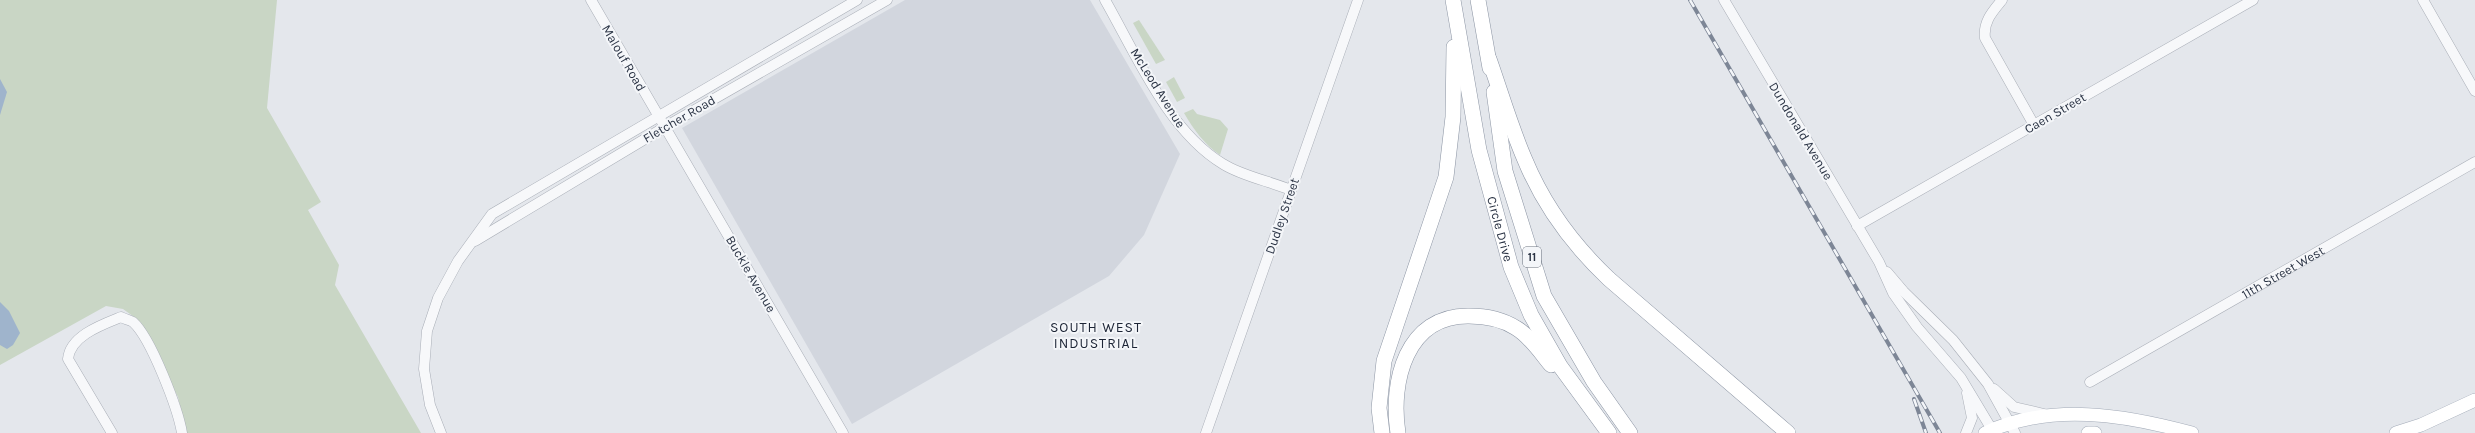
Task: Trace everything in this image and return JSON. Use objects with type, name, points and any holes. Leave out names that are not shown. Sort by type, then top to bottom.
[{"type":"highway","name":"Circle Drive","points":[[1478,0],[1489,59],[1506,171],[1544,296],[1594,382],[1630,433]]},
{"type":"highway","name":"Circle Drive","points":[[1454,3],[1479,150],[1511,267],[1531,315],[1560,366],[1609,433]]},
{"type":"highway","points":[[1382,433],[1379,408],[1384,361],[1446,177],[1453,117],[1454,3]]},
{"type":"highway","points":[[1489,59],[1525,160],[1545,201],[1585,257],[1788,433]]},
{"type":"highway","points":[[1398,433],[1396,406],[1397,382],[1410,349],[1419,336],[1430,328],[1444,320],[1458,316],[1494,318],[1517,328],[1535,345],[1596,415]]},
{"type":"main road","points":[[2396,433],[2421,425],[2475,400]]},
{"type":"main road","points":[[1991,432],[2012,428],[2055,415],[2103,415],[2130,418],[2192,433]]},
{"type":"main road","points":[[2088,433],[2095,433]]},
{"type":"street","name":"Malouf Road","points":[[591,0],[658,115]]},
{"type":"street","name":"Fletcher Road","points":[[440,433],[430,405],[424,369],[427,331],[438,298],[458,261],[492,214],[658,115],[857,0]]},
{"type":"street","name":"Fletcher Road","points":[[473,242],[664,126],[887,0]]},
{"type":"street","name":"McLeod Avenue","points":[[1105,0],[1175,121],[1198,147],[1224,165],[1291,190]]},
{"type":"street","name":"Dudley Street","points":[[1206,433],[1358,0]]},
{"type":"street","name":"Dundonald Avenue","points":[[1724,0],[1879,262],[1893,293],[1917,327],[1961,378],[1991,432]]},
{"type":"street","points":[[2002,0],[1988,20],[1984,29],[1986,38],[2034,125]]},
{"type":"street","name":"Caen Street","points":[[1857,226],[2253,0]]},
{"type":"street","points":[[2423,0],[2475,91]]},
{"type":"street","name":"Buckle Avenue","points":[[658,115],[843,433]]},
{"type":"street","name":"11th Street West","points":[[2090,382],[2475,162]]},
{"type":"street","name":"Dundonald Avenue","points":[[1879,262],[1904,292],[1953,340],[1988,384],[2012,428]]},
{"type":"street","points":[[112,433],[68,359],[68,350],[74,342],[121,318],[132,322],[144,338],[171,391],[179,415],[182,433]]},
{"type":"street","name":"Dundonald Avenue","points":[[1961,378],[1972,418],[1966,433]]},
{"type":"street","name":"Dundonald Avenue","points":[[1988,384],[2014,407],[2055,415]]},
{"type":"shaded area","points":[[905,0],[1090,0],[1180,154],[1144,235],[1109,276],[852,424],[682,128]]},
{"type":"green space","points":[[0,0],[277,0],[267,108],[321,202],[308,210],[339,265],[335,285],[421,433],[186,433],[178,397],[137,319],[123,309],[106,306],[0,365]]},
{"type":"green space","points":[[1139,20],[1165,60],[1156,64],[1133,23]]},
{"type":"green space","points":[[1174,77],[1185,98],[1177,102],[1166,82]]},
{"type":"green space","points":[[1193,109],[1197,114],[1220,120],[1228,129],[1220,155],[1200,136],[1184,113]]},
{"type":"water","points":[[0,79],[7,92],[0,115]]},
{"type":"water","points":[[0,302],[9,311],[20,333],[13,345],[7,349],[0,345]]},
{"type":"railway","points":[[1690,0],[1940,433]]},
{"type":"railway","points":[[1914,399],[1926,433]]},
{"type":"district","name":"SOUTH WEST INDUSTRIAL","points":[[1096,336]]}]
